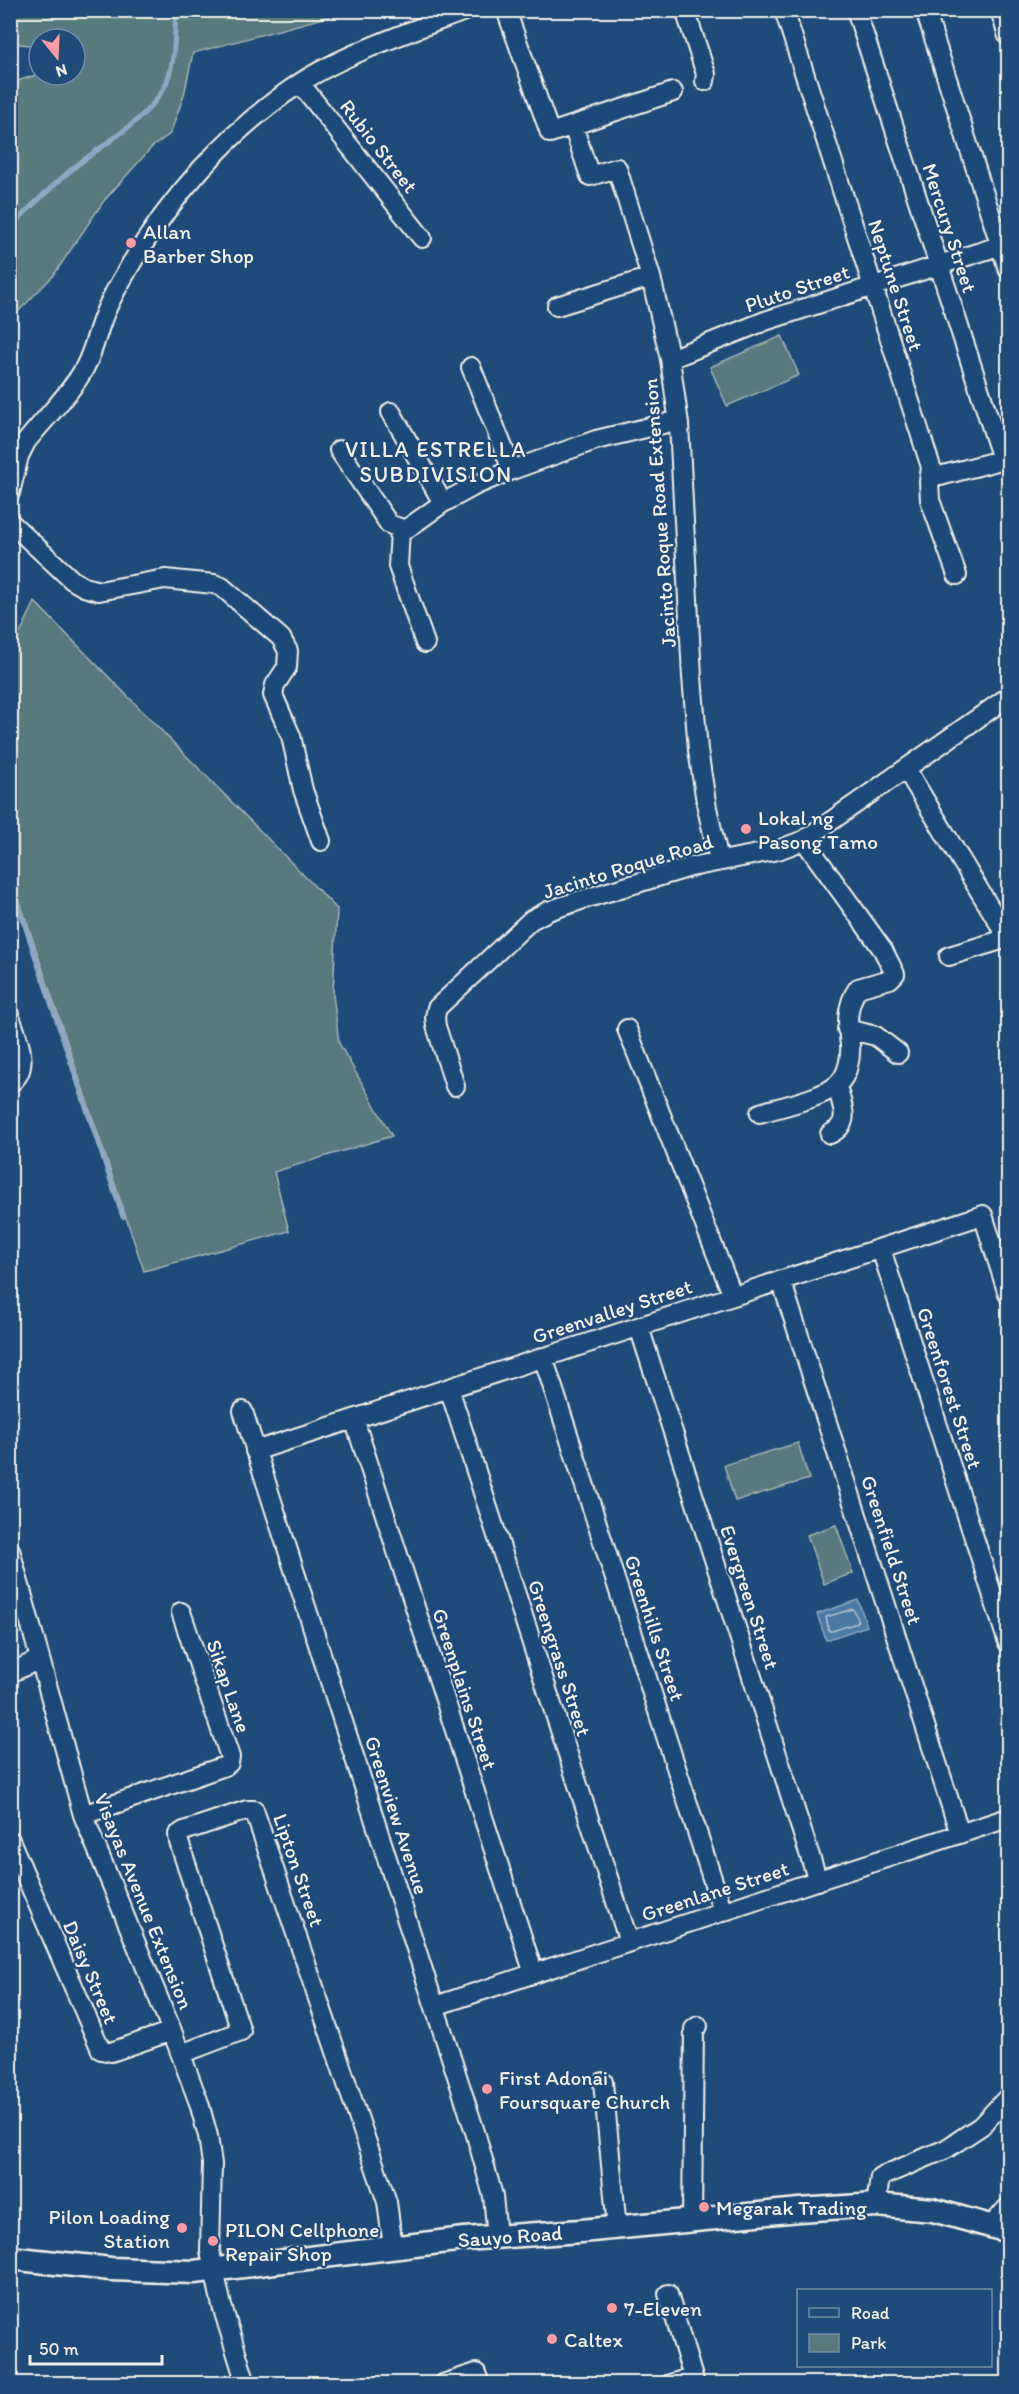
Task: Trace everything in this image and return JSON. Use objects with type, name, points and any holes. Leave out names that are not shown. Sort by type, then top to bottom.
[{"type":"main road","name":"Sauyo Road","points":[[10,2258],[111,2269],[165,2272],[213,2270],[497,2236],[617,2228],[799,2210],[876,2205],[933,2210],[1000,2228]]},
{"type":"street","points":[[10,493],[19,456],[26,442],[85,368],[107,308],[125,274],[171,206],[215,154],[250,122],[300,83],[364,51],[467,10]]},
{"type":"street","points":[[506,10],[550,133],[674,92]]},
{"type":"street","points":[[685,10],[706,74],[705,81]]},
{"type":"street","name":"Neptune Street","points":[[783,10],[931,467],[930,500],[957,575]]},
{"type":"street","name":"Mercury Street","points":[[856,10],[1005,458]]},
{"type":"street","points":[[925,10],[1005,244],[1008,269]]},
{"type":"street","points":[[1000,10],[1008,36]]},
{"type":"street","name":"Rubio Street","points":[[300,83],[422,238]]},
{"type":"street","name":"Jacinto Roque Road Extension","points":[[573,126],[590,176],[617,168],[651,277],[670,359],[680,424],[692,676],[698,750],[707,808],[719,860]]},
{"type":"street","name":"Pluto Street","points":[[670,359],[765,321],[1005,244]]},
{"type":"street","points":[[557,306],[651,277]]},
{"type":"street","points":[[471,367],[512,470]]},
{"type":"street","points":[[391,412],[443,503]]},
{"type":"street","points":[[339,450],[389,525],[400,529],[410,529],[443,503],[476,485],[512,470],[596,440],[671,422],[680,424]]},
{"type":"street","points":[[931,467],[936,476],[940,476],[1005,458]]},
{"type":"street","points":[[10,522],[72,580],[84,587],[99,591],[165,579],[222,586],[280,638],[288,651],[287,667],[275,685],[273,695],[291,736],[303,790],[321,841]]},
{"type":"street","points":[[400,529],[398,566],[425,643]]},
{"type":"street","name":"Jacinto Roque Road","points":[[454,1086],[436,1026],[436,1008],[518,931],[548,911],[719,860],[778,850],[804,840],[1008,697]]},
{"type":"street","points":[[906,769],[1008,938],[950,956]]},
{"type":"street","points":[[760,1113],[808,1099],[837,1085],[849,1062],[847,1029],[849,1002],[858,988],[890,979],[895,974],[883,950],[804,840]]},
{"type":"street","points":[[10,1017],[22,1056],[21,1069],[15,1080],[10,1083]]},
{"type":"street","points":[[627,1029],[733,1296]]},
{"type":"street","points":[[847,1029],[876,1036],[898,1053]]},
{"type":"street","points":[[830,1134],[840,1130],[844,1125],[844,1113],[837,1085]]},
{"type":"street","name":"Greenvalley Street","points":[[255,1451],[983,1215],[1008,1294]]},
{"type":"street","name":"Greenforest Street","points":[[881,1249],[1008,1643]]},
{"type":"street","name":"Greenfield Street","points":[[781,1280],[960,1834]]},
{"type":"street","name":"Evergreen Street","points":[[639,1327],[818,1881]]},
{"type":"street","name":"Greenhills Street","points":[[543,1357],[723,1912]]},
{"type":"street","name":"Greengrass Street","points":[[449,1388],[629,1942]]},
{"type":"street","name":"Greenview Avenue","points":[[243,1411],[435,2006],[489,2181],[497,2236]]},
{"type":"street","name":"Greenplains Street","points":[[354,1419],[534,1974]]},
{"type":"street","name":"Visayas Avenue Extension","points":[[10,1550],[83,1815],[172,2031],[199,2103],[208,2136],[212,2164],[210,2251],[213,2270],[246,2384]]},
{"type":"street","name":"Sikap Lane","points":[[83,1815],[229,1763],[230,1758],[181,1612]]},
{"type":"street","points":[[10,1674],[40,1659]]},
{"type":"street","name":"Lipton Street","points":[[181,2054],[241,2031],[178,1835],[247,1810],[254,1810],[387,2202],[393,2247]]},
{"type":"street","name":"Greenlane Street","points":[[435,2006],[1008,1818]]},
{"type":"street","name":"Daisy Street","points":[[10,1840],[101,2050],[111,2052],[172,2031]]},
{"type":"street","points":[[692,2220],[694,2028],[698,2026]]},
{"type":"street","points":[[603,2082],[617,2228]]},
{"type":"street","points":[[876,2205],[880,2177],[946,2149],[981,2126],[1008,2097]]},
{"type":"street","points":[[1000,2228],[1008,2207]]},
{"type":"street","points":[[668,2294],[694,2380],[670,2384]]},
{"type":"street","points":[[443,2384],[478,2378]]},
{"type":"green space","points":[[11,10],[350,10],[193,53],[184,95],[170,134],[152,147],[103,202],[53,276],[11,319],[11,83],[27,78],[27,87],[87,87],[87,27],[27,27],[27,45],[11,43]]},
{"type":"green space","points":[[782,336],[799,375],[727,406],[710,367]]},
{"type":"green space","points":[[35,602],[337,909],[333,994],[339,1043],[392,1136],[274,1172],[289,1231],[144,1271],[11,875],[11,652]]},
{"type":"green space","points":[[798,1443],[809,1479],[735,1501],[724,1465]]},
{"type":"green space","points":[[836,1525],[853,1573],[824,1584],[807,1535]]},
{"type":"water","points":[[858,1600],[867,1626],[826,1640],[817,1614]]},
{"type":"waterway","points":[[10,227],[71,170],[122,132],[156,100],[164,88],[171,69],[176,10]]},
{"type":"waterway","points":[[10,881],[123,1217]]},
{"type":"place","name":"Allan Barber Shop","points":[[131,243]]},
{"type":"place","name":"Lokal ng Pasong Tamo","points":[[746,829]]},
{"type":"place","name":"First Adonai Foursquare Church","points":[[487,2089]]},
{"type":"place","name":"Megarak Trading","points":[[704,2207]]},
{"type":"place","name":"Pilon Loading Station","points":[[182,2228]]},
{"type":"place","name":"PILON Cellphone Repair Shop","points":[[213,2241]]},
{"type":"place","name":"7-Eleven","points":[[612,2308]]},
{"type":"place","name":"Caltex","points":[[552,2339]]},
{"type":"district","name":"VILLA ESTRELLA SUBDIVISION","points":[[436,462]]}]
